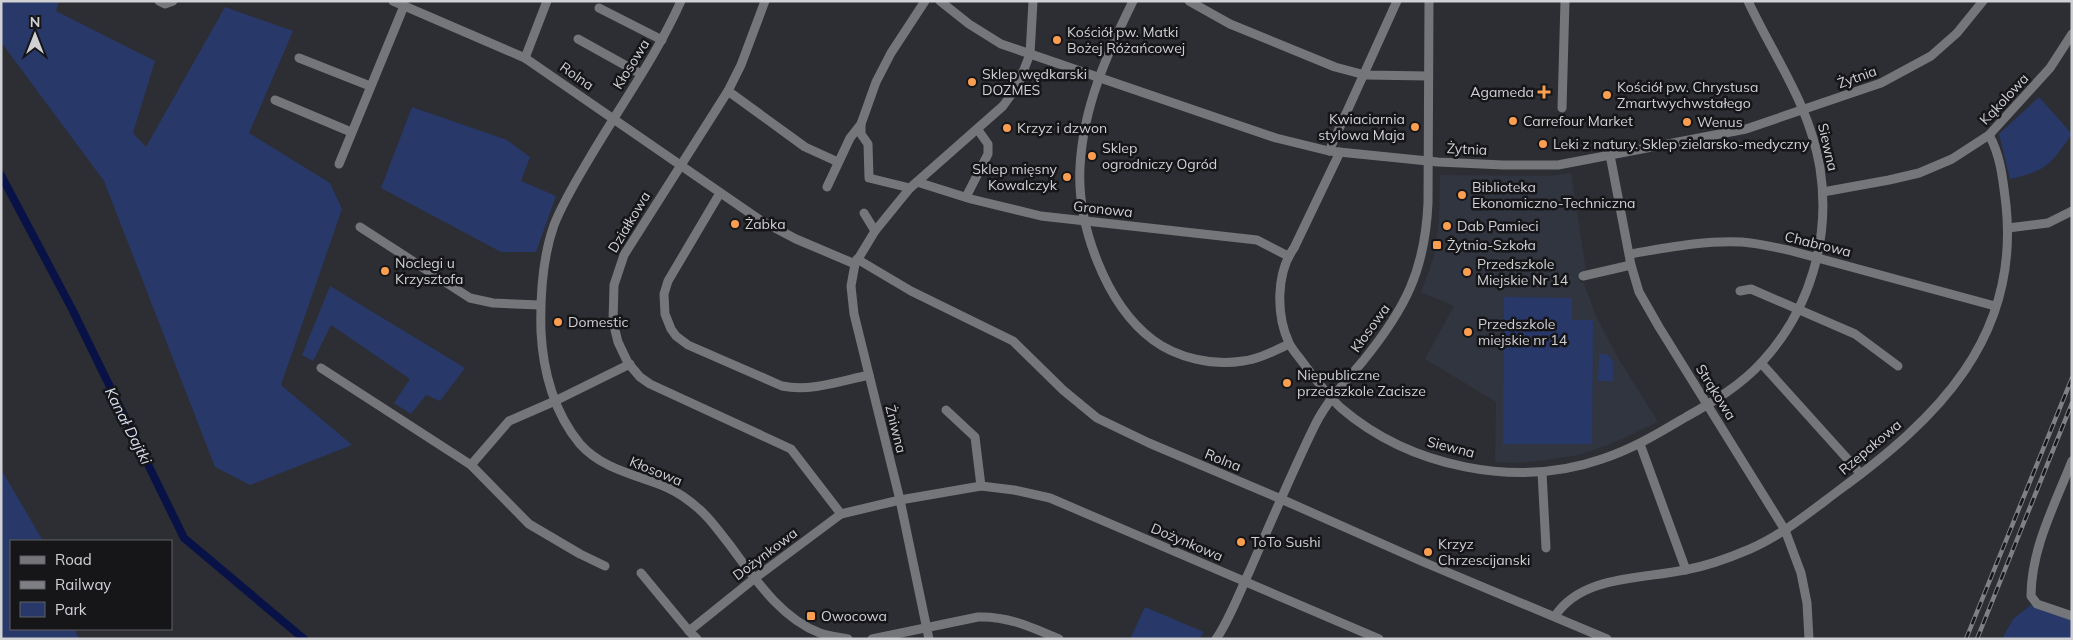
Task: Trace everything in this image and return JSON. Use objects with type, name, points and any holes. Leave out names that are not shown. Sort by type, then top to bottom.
[{"type":"street","points":[[159,1],[165,4],[173,1]]},
{"type":"street","name":"Rolna","points":[[393,1],[525,58],[679,166],[774,227],[856,262],[1013,341],[1063,390],[1097,418],[1148,443],[1282,499],[1420,561],[1607,639]]},
{"type":"street","points":[[525,58],[547,1]]},
{"type":"street","name":"Kłosowa","points":[[681,1],[662,40],[564,201],[554,226],[543,274],[540,305],[542,347],[548,383],[566,424],[581,445],[601,461],[622,472],[669,489],[690,501],[706,515],[781,608],[820,633],[848,639]]},
{"type":"street","name":"Działkowa","points":[[765,1],[741,65],[728,91],[624,255],[614,285],[613,322],[618,342],[630,364],[640,377],[650,384],[791,449],[841,514]]},
{"type":"street","points":[[827,187],[850,138],[861,124],[876,82],[891,53],[925,1]]},
{"type":"street","name":"Żytnia","points":[[940,1],[969,24],[1001,44],[1276,138],[1329,151],[1428,161],[1503,165],[1558,165],[1746,129],[1804,110],[1880,83],[1919,64],[1957,33],[1983,1]]},
{"type":"street","name":"Żniwna","points":[[928,639],[900,500],[854,314],[851,286],[856,262],[875,231],[913,185],[1004,106],[1018,85],[1030,54],[1034,1]]},
{"type":"street","points":[[1133,1],[1098,77],[1082,151],[1080,189],[1085,222],[1103,274],[1132,320],[1153,340],[1174,352],[1197,360],[1219,363],[1243,362],[1268,355],[1289,344]]},
{"type":"street","points":[[1189,1],[1230,24],[1335,67],[1365,75],[1428,76]]},
{"type":"street","points":[[1329,151],[1397,1]]},
{"type":"street","name":"Kłosowa","points":[[1216,639],[1316,424],[1332,399],[1394,321],[1411,288],[1420,264],[1426,231],[1429,1]]},
{"type":"street","points":[[1562,108],[1565,1]]},
{"type":"street","name":"Siewna","points":[[1340,152],[1294,248],[1288,256],[1280,301],[1283,323],[1289,344],[1332,399],[1342,409],[1372,430],[1418,453],[1451,464],[1481,469],[1542,472],[1599,460],[1640,444],[1708,405],[1734,387],[1761,363],[1783,335],[1798,310],[1810,284],[1820,240],[1823,192],[1816,147],[1804,110],[1748,1]]},
{"type":"street","points":[[339,164],[404,6]]},
{"type":"street","points":[[600,8],[662,40]]},
{"type":"street","name":"Kąkolowa","points":[[1823,192],[1882,182],[1919,173],[1952,159],[1990,136],[2050,68],[2072,34]]},
{"type":"street","points":[[578,39],[641,74]]},
{"type":"street","points":[[300,58],[370,86]]},
{"type":"street","points":[[728,91],[805,147],[838,162]]},
{"type":"street","points":[[275,100],[351,132]]},
{"type":"street","name":"Gronowa","points":[[861,124],[861,134],[868,144],[869,178],[913,185],[1042,216],[1257,240],[1288,256]]},
{"type":"street","points":[[966,197],[988,154],[988,144],[978,130]]},
{"type":"street","name":"Rzepakowa","points":[[1555,616],[1562,605],[1577,594],[1596,586],[1686,570],[1715,562],[1750,548],[1785,530],[1861,474],[1929,416],[1967,370],[1983,340],[2004,275],[2008,228],[2003,180],[1995,146],[1990,136]]},
{"type":"street","name":"Strąkowa","points":[[1610,155],[1639,292],[1785,530],[1801,573],[1807,603],[1809,639]]},
{"type":"street","points":[[720,193],[668,281],[664,294],[665,314],[673,334],[688,346],[782,386],[794,389],[808,388],[869,375]]},
{"type":"street","points":[[2008,228],[2048,223],[2072,211]]},
{"type":"street","points":[[864,213],[875,231]]},
{"type":"street","points":[[360,227],[470,298],[493,303],[540,305]]},
{"type":"street","name":"Chabrowa","points":[[1630,254],[1685,245],[1741,242],[1788,250],[1995,306]]},
{"type":"street","points":[[1583,276],[1632,265]]},
{"type":"street","points":[[1740,291],[1752,289],[1856,334],[1898,366]]},
{"type":"street","points":[[1761,363],[1861,474]]},
{"type":"street","points":[[471,465],[509,421],[555,401],[630,364]]},
{"type":"street","points":[[321,368],[471,465],[529,524],[580,554],[605,566]]},
{"type":"street","points":[[946,410],[975,437],[981,486]]},
{"type":"street","points":[[1640,444],[1686,570]]},
{"type":"street","points":[[2072,461],[2037,550],[2031,583],[2031,596],[2037,604],[2072,616]]},
{"type":"street","points":[[1542,472],[1546,548]]},
{"type":"street","name":"Dożynkowa","points":[[690,631],[755,578],[841,514],[900,500],[981,486],[1014,490],[1050,498],[1379,639]]},
{"type":"street","points":[[641,573],[697,639]]},
{"type":"street","points":[[872,639],[978,617],[1002,617],[1059,639]]},
{"type":"shaded area","points":[[1571,173],[1586,270],[1580,271],[1580,282],[1584,283],[1595,314],[1618,358],[1658,422],[1611,444],[1578,455],[1516,463],[1495,462],[1496,402],[1425,359],[1454,306],[1421,292],[1434,257],[1439,220],[1440,175],[1549,176]]},
{"type":"green space","points":[[1,1],[59,1],[56,11],[155,61],[133,133],[146,147],[225,7],[293,31],[249,133],[330,183],[342,209],[281,385],[352,445],[250,485],[215,467],[104,181],[1,42]]},
{"type":"green space","points":[[2039,97],[2072,134],[2047,165],[2033,173],[2010,179],[1999,134]]},
{"type":"green space","points":[[412,107],[507,140],[530,157],[521,181],[556,196],[536,252],[501,252],[381,188]]},
{"type":"green space","points":[[330,286],[465,368],[440,401],[426,395],[411,414],[394,403],[410,379],[331,325],[313,361],[302,355]]},
{"type":"green space","points":[[1504,297],[1572,298],[1572,320],[1593,320],[1592,444],[1503,444]]},
{"type":"green space","points":[[1599,354],[1607,354],[1613,361],[1613,381],[1598,381]]},
{"type":"green space","points":[[1,469],[42,540],[10,540],[10,630],[75,630],[79,639],[1,639]]},
{"type":"green space","points":[[2031,605],[2072,620],[2072,639],[2002,639],[2013,619]]},
{"type":"green space","points":[[1145,607],[1204,632],[1199,639],[1130,639]]},
{"type":"waterway","name":"Kanał Dajtki","points":[[1,175],[72,309],[184,538],[304,639]]},
{"type":"railway","points":[[1966,639],[2072,378]]},
{"type":"railway","points":[[1977,639],[2072,403]]},
{"type":"place","name":"Kościół pw. Matki Bożej Różańcowej","points":[[1057,40]]},
{"type":"place","name":"Sklep wędkarski DOZMES","points":[[972,82]]},
{"type":"place","name":"Agameda","points":[[1544,92]]},
{"type":"place","name":"Kościół pw. Chrystusa Zmartwychwstałego","points":[[1607,95]]},
{"type":"place","name":"Carrefour Market","points":[[1513,121]]},
{"type":"place","name":"Wenus","points":[[1687,122]]},
{"type":"place","name":"Kwiaciarnia stylowa Maja","points":[[1415,127]]},
{"type":"place","name":"Krzyz i dzwon","points":[[1007,128]]},
{"type":"place","name":"Leki z natury. Sklep zielarsko-medyczny","points":[[1543,144]]},
{"type":"place","name":"Sklep ogrodniczy Ogród","points":[[1092,156]]},
{"type":"place","name":"Sklep mięsny Kowalczyk","points":[[1067,177]]},
{"type":"place","name":"Biblioteka Ekonomiczno-Techniczna","points":[[1462,195]]},
{"type":"place","name":"Żabka","points":[[735,224]]},
{"type":"place","name":"Dab Pamieci","points":[[1447,226]]},
{"type":"place","name":"Żytnia-Szkoła","points":[[1437,245]]},
{"type":"place","name":"Noclegi u Krzysztofa","points":[[385,271]]},
{"type":"place","name":"Przedszkole Miejskie Nr 14","points":[[1467,272]]},
{"type":"place","name":"Domestic","points":[[558,322]]},
{"type":"place","name":"Przedszkole miejskie nr 14","points":[[1468,332]]},
{"type":"place","name":"Niepubliczne przedszkole Zacisze","points":[[1287,383]]},
{"type":"place","name":"ToTo Sushi","points":[[1241,542]]},
{"type":"place","name":"Krzyz Chrzescijanski","points":[[1428,552]]},
{"type":"place","name":"Owocowa","points":[[811,616]]}]
